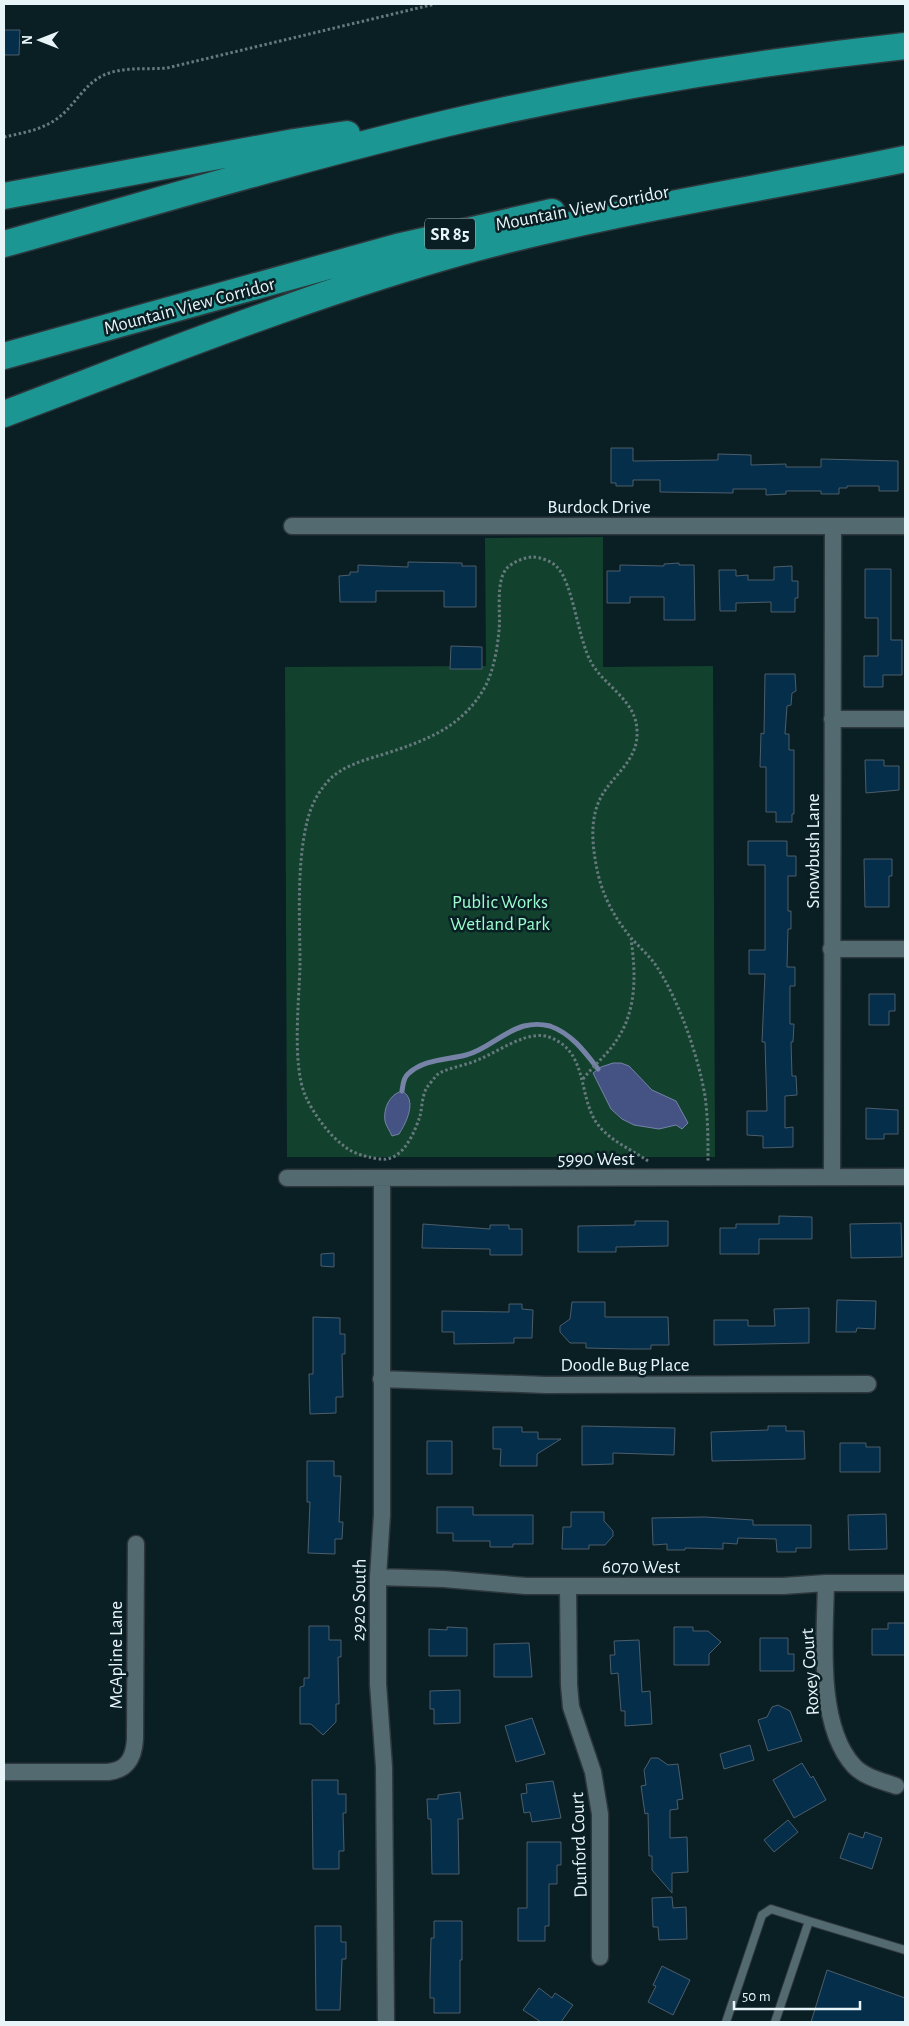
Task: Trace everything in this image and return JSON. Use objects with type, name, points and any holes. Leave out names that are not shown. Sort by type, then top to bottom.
[{"type":"highway","points":[[4,244],[317,157],[543,102],[668,79],[905,46]]},
{"type":"highway","points":[[4,196],[294,142],[447,124]]},
{"type":"highway","name":"Mountain View Corridor","points":[[4,356],[397,248],[517,219],[777,171],[905,155]]},
{"type":"highway","points":[[4,414],[301,303],[475,248],[611,216],[905,159]]},
{"type":"street","name":"Burdock Drive","points":[[292,526],[905,526]]},
{"type":"street","name":"Snowbush Lane","points":[[832,1177],[833,526]]},
{"type":"street","points":[[832,719],[905,719]]},
{"type":"street","points":[[831,949],[905,949]]},
{"type":"street","name":"5990 West","points":[[287,1178],[905,1177]]},
{"type":"street","name":"2920 South","points":[[382,1179],[382,1515],[378,1577],[378,1684],[384,1767],[386,2022]]},
{"type":"street","name":"Doodle Bug Place","points":[[382,1379],[546,1385],[868,1384]]},
{"type":"street","name":"McApline Lane","points":[[4,1772],[114,1771],[127,1765],[133,1755],[135,1748],[136,1544]]},
{"type":"street","name":"6070 West","points":[[378,1577],[444,1579],[507,1586],[783,1586],[826,1583],[905,1583]]},
{"type":"street","name":"Roxey Court","points":[[826,1583],[826,1689],[830,1713],[837,1735],[846,1756],[855,1767],[871,1777],[896,1786]]},
{"type":"street","name":"Dunford Court","points":[[568,1586],[570,1707],[593,1772],[600,1814],[600,1957]]},
{"type":"lane","points":[[726,2022],[762,1915],[766,1910],[771,1909],[905,1950]]},
{"type":"lane","points":[[775,2022],[809,1921]]},
{"type":"path","points":[[4,137],[35,130],[58,118],[101,76],[124,69],[167,68],[435,4]]},
{"type":"path","points":[[648,1161],[614,1140],[598,1126],[586,1102],[578,1063],[564,1047],[546,1035],[524,1037],[492,1054],[467,1065],[450,1068],[436,1076],[425,1090],[413,1133],[400,1154],[387,1159],[376,1159],[356,1154],[342,1146],[321,1122],[304,1093],[298,1059],[301,882],[304,836],[310,812],[318,795],[334,775],[363,760],[427,739],[450,726],[471,708],[487,682],[496,657],[500,581],[505,570],[516,562],[530,557],[544,559],[557,566],[565,580],[585,650],[594,669],[635,714],[638,731],[636,749],[627,765],[608,786],[598,803],[592,826],[594,851],[599,878],[610,908],[631,938],[654,961],[674,996],[694,1056],[704,1094],[708,1125],[708,1162]]},
{"type":"path","points":[[583,1080],[617,1040],[629,1014],[635,988],[635,965],[631,938]]},
{"type":"green space","name":"Public Works Wetland Park","points":[[603,537],[603,667],[713,666],[715,1157],[287,1157],[285,667],[486,666],[485,538]]},
{"type":"water","points":[[613,1063],[629,1066],[652,1090],[676,1101],[688,1123],[682,1129],[676,1125],[659,1129],[634,1125],[622,1119],[611,1109],[593,1073],[601,1067]]},
{"type":"water","points":[[402,1091],[409,1100],[409,1112],[399,1134],[392,1136],[386,1123],[385,1111],[391,1098]]},
{"type":"building","points":[[4,30],[20,30],[19,55],[4,55]]},
{"type":"building","points":[[611,448],[633,448],[633,461],[718,460],[718,454],[751,455],[751,465],[786,464],[786,467],[821,467],[821,459],[898,461],[898,491],[879,491],[879,486],[847,486],[847,488],[839,488],[839,494],[821,494],[821,491],[786,491],[786,494],[766,495],[766,489],[733,489],[733,493],[660,492],[660,480],[633,480],[633,486],[616,486],[616,483],[611,483]]},
{"type":"building","points":[[408,562],[462,563],[462,566],[476,566],[476,607],[444,607],[444,591],[376,591],[376,602],[340,602],[339,576],[350,575],[350,572],[358,572],[358,565],[408,567]]},
{"type":"building","points":[[679,563],[679,565],[694,565],[695,620],[664,620],[664,597],[630,597],[630,603],[607,603],[607,571],[620,571],[620,565],[664,566],[664,564]]},
{"type":"building","points":[[792,566],[792,581],[798,581],[798,598],[795,598],[795,612],[771,612],[771,602],[736,603],[736,611],[720,611],[719,570],[736,570],[736,576],[748,575],[748,580],[774,580],[774,567]]},
{"type":"building","points":[[865,569],[891,569],[891,640],[902,640],[902,675],[883,675],[883,687],[864,687],[864,656],[878,656],[878,618],[865,618]]},
{"type":"building","points":[[451,646],[482,647],[482,669],[450,669]]},
{"type":"building","points":[[765,674],[795,674],[796,691],[792,693],[791,705],[787,706],[785,734],[789,734],[789,750],[794,750],[794,814],[792,814],[792,822],[776,822],[776,812],[766,812],[766,767],[760,767],[761,733],[764,734]]},
{"type":"building","points":[[865,760],[884,760],[884,766],[899,766],[899,790],[866,793]]},
{"type":"building","points":[[748,841],[787,841],[787,856],[796,856],[796,876],[788,876],[788,911],[791,911],[791,929],[788,929],[787,967],[795,967],[795,986],[790,986],[790,1024],[794,1024],[793,1042],[791,1042],[792,1076],[796,1076],[797,1095],[785,1096],[785,1128],[793,1127],[793,1147],[763,1148],[763,1136],[747,1135],[747,1111],[767,1111],[765,1042],[762,1042],[765,974],[749,974],[749,950],[765,950],[765,865],[748,865]]},
{"type":"building","points":[[864,859],[892,859],[892,876],[889,876],[889,907],[865,907]]},
{"type":"building","points":[[869,994],[895,994],[895,1011],[889,1011],[889,1025],[869,1025]]},
{"type":"building","points":[[866,1108],[898,1110],[898,1134],[884,1134],[884,1139],[866,1139]]},
{"type":"building","points":[[779,1216],[812,1217],[812,1239],[759,1239],[759,1254],[720,1254],[720,1228],[736,1228],[736,1224],[779,1224]]},
{"type":"building","points":[[635,1221],[668,1221],[668,1246],[616,1247],[616,1252],[578,1252],[578,1226],[635,1225]]},
{"type":"building","points":[[901,1223],[902,1257],[851,1258],[850,1224]]},
{"type":"building","points":[[423,1224],[490,1229],[490,1225],[509,1225],[509,1229],[522,1229],[522,1255],[490,1255],[490,1249],[422,1248]]},
{"type":"building","points":[[334,1253],[334,1267],[321,1266],[321,1254]]},
{"type":"building","points":[[837,1300],[876,1301],[875,1329],[857,1328],[856,1332],[836,1332]]},
{"type":"building","points":[[572,1302],[605,1302],[605,1317],[668,1317],[669,1345],[651,1345],[651,1349],[629,1349],[586,1348],[586,1343],[570,1343],[560,1332],[560,1326],[570,1319]]},
{"type":"building","points":[[509,1304],[522,1304],[522,1309],[533,1310],[532,1338],[514,1338],[514,1343],[454,1344],[454,1332],[442,1332],[442,1311],[509,1312]]},
{"type":"building","points":[[809,1308],[809,1343],[714,1345],[714,1320],[748,1320],[748,1326],[775,1326],[774,1309]]},
{"type":"building","points":[[313,1317],[340,1318],[340,1334],[345,1334],[345,1354],[342,1354],[343,1397],[336,1397],[336,1413],[310,1414],[309,1374],[313,1374]]},
{"type":"building","points":[[582,1426],[675,1428],[674,1455],[613,1453],[613,1464],[582,1465]]},
{"type":"building","points":[[768,1426],[786,1426],[786,1431],[804,1431],[805,1459],[712,1461],[711,1432],[768,1430]]},
{"type":"building","points":[[493,1427],[522,1427],[522,1432],[538,1432],[538,1439],[561,1439],[537,1454],[537,1466],[500,1466],[501,1449],[493,1449]]},
{"type":"building","points":[[427,1441],[452,1441],[452,1474],[427,1474]]},
{"type":"building","points":[[840,1443],[866,1443],[866,1447],[880,1447],[880,1472],[840,1472]]},
{"type":"building","points":[[307,1461],[334,1461],[334,1476],[341,1476],[339,1522],[343,1522],[342,1539],[335,1539],[335,1554],[308,1553],[310,1502],[307,1502]]},
{"type":"building","points":[[437,1507],[473,1507],[473,1515],[533,1515],[533,1544],[513,1544],[513,1547],[490,1547],[490,1541],[453,1541],[453,1533],[437,1533]]},
{"type":"building","points":[[571,1512],[604,1512],[604,1521],[613,1531],[613,1536],[605,1545],[589,1545],[589,1549],[562,1549],[563,1527],[571,1527]]},
{"type":"building","points":[[886,1514],[887,1549],[849,1550],[848,1515]]},
{"type":"building","points":[[705,1517],[753,1520],[753,1525],[811,1525],[811,1548],[796,1548],[796,1552],[777,1552],[776,1539],[738,1538],[737,1544],[723,1543],[723,1549],[685,1548],[685,1550],[667,1550],[667,1544],[653,1545],[652,1518]]},
{"type":"building","points":[[888,1623],[905,1623],[905,1655],[872,1655],[872,1629],[888,1629]]},
{"type":"building","points":[[309,1626],[329,1626],[329,1640],[341,1640],[341,1657],[338,1657],[339,1704],[336,1704],[336,1722],[323,1735],[311,1724],[300,1724],[300,1687],[304,1686],[304,1678],[309,1678]]},
{"type":"building","points":[[447,1627],[467,1628],[467,1656],[429,1656],[429,1629],[447,1630]]},
{"type":"building","points":[[674,1627],[693,1627],[693,1631],[708,1631],[721,1642],[709,1654],[709,1665],[674,1665]]},
{"type":"building","points":[[760,1638],[788,1638],[788,1654],[794,1654],[794,1671],[760,1671]]},
{"type":"building","points":[[639,1640],[642,1692],[650,1691],[652,1724],[625,1726],[625,1711],[621,1711],[618,1673],[611,1674],[610,1655],[615,1655],[614,1641]]},
{"type":"building","points":[[529,1643],[532,1677],[494,1677],[494,1644]]},
{"type":"building","points":[[460,1690],[460,1723],[434,1724],[434,1709],[430,1709],[430,1691]]},
{"type":"building","points":[[778,1705],[790,1711],[802,1741],[768,1751],[758,1720],[767,1717],[772,1707]]},
{"type":"building","points":[[532,1718],[545,1754],[516,1762],[505,1726]]},
{"type":"building","points":[[750,1745],[754,1760],[724,1769],[720,1754]]},
{"type":"building","points":[[651,1758],[658,1758],[668,1765],[678,1764],[683,1799],[677,1800],[678,1809],[670,1810],[670,1838],[687,1837],[688,1872],[672,1873],[672,1893],[652,1870],[652,1856],[649,1856],[648,1813],[645,1814],[641,1786],[646,1785],[644,1770]]},
{"type":"building","points":[[802,1763],[811,1778],[813,1776],[826,1800],[794,1818],[773,1780]]},
{"type":"building","points":[[312,1780],[338,1780],[338,1794],[346,1794],[346,1813],[343,1813],[344,1851],[339,1851],[339,1869],[313,1869]]},
{"type":"building","points":[[553,1781],[561,1818],[532,1822],[530,1812],[524,1813],[521,1794],[527,1793],[526,1784]]},
{"type":"building","points":[[460,1792],[463,1819],[458,1819],[459,1874],[432,1874],[431,1819],[428,1819],[427,1799],[438,1799],[438,1795]]},
{"type":"building","points":[[788,1820],[798,1832],[774,1852],[764,1840]]},
{"type":"building","points":[[865,1832],[882,1838],[872,1869],[840,1858],[849,1833],[863,1838]]},
{"type":"building","points":[[527,1842],[561,1842],[561,1865],[557,1865],[557,1884],[549,1884],[549,1926],[545,1926],[545,1941],[518,1941],[518,1908],[527,1908]]},
{"type":"building","points":[[672,1897],[673,1908],[686,1907],[687,1939],[659,1940],[658,1927],[653,1927],[652,1898]]},
{"type":"building","points":[[434,1921],[462,1921],[460,2013],[434,2013],[434,1998],[430,1998],[430,1981],[431,1938],[434,1938]]},
{"type":"building","points":[[315,1926],[341,1926],[341,1942],[346,1942],[346,1959],[342,1959],[340,2010],[316,2010]]},
{"type":"building","points":[[662,1966],[690,1980],[673,2015],[648,2002],[656,1986],[653,1985]]},
{"type":"building","points":[[827,1970],[905,1998],[905,2022],[811,2022]]},
{"type":"building","points":[[539,1988],[552,1998],[555,1993],[573,2005],[561,2022],[541,2022],[523,2010]]},
{"type":"waterway","points":[[402,1091],[406,1076],[421,1065],[474,1053],[509,1032],[530,1025],[550,1026],[558,1029],[577,1044],[598,1069]]}]
